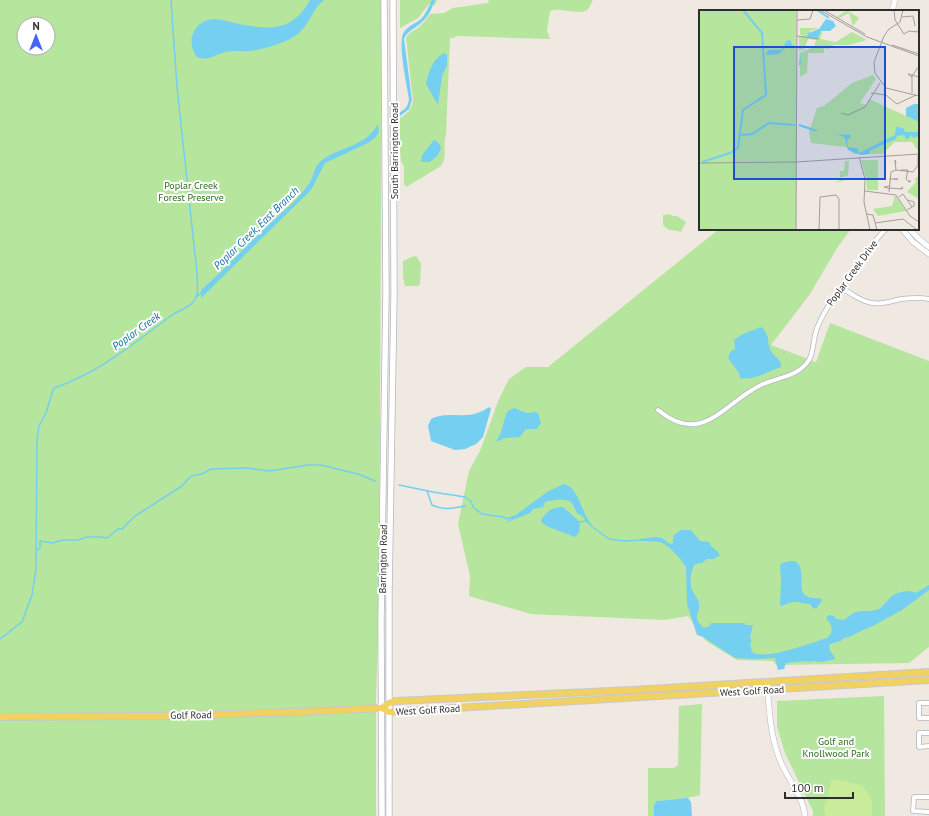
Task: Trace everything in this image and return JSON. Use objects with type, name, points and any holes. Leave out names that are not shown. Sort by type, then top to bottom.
[{"type":"main road","name":"South Barrington Road","points":[[384,0],[386,302]]},
{"type":"main road","name":"South Barrington Road","points":[[393,0],[394,302]]},
{"type":"main road","name":"Barrington Road","points":[[382,816],[381,621],[386,302]]},
{"type":"main road","name":"Barrington Road","points":[[389,816],[391,480],[394,302]]},
{"type":"main road","name":"West Golf Road","points":[[929,672],[389,703],[382,708],[389,712],[929,680]]},
{"type":"main road","name":"Golf Road","points":[[0,716],[173,715],[382,708]]},
{"type":"street","points":[[892,10],[896,0]]},
{"type":"street","name":"Poplar Creek Drive","points":[[658,410],[668,418],[678,423],[687,424],[702,422],[715,417],[739,398],[756,388],[768,382],[792,375],[801,369],[809,360],[817,329],[829,304],[885,230]]},
{"type":"street","points":[[903,230],[913,242],[929,254]]},
{"type":"street","points":[[910,230],[929,247]]},
{"type":"street","points":[[841,287],[860,300],[874,303],[886,303],[900,299],[913,298],[929,300]]},
{"type":"street","points":[[767,682],[771,728],[780,761],[797,790],[805,816]]},
{"type":"street","points":[[929,703],[919,703],[919,718],[929,718]]},
{"type":"street","points":[[929,733],[919,733],[919,746],[929,746]]},
{"type":"street","points":[[929,797],[914,797],[913,811],[929,812]]},
{"type":"green space","name":"Poplar Creek Forest Preserve","points":[[0,0],[382,0],[379,612],[376,696],[376,816],[0,816]]},
{"type":"green space","points":[[400,0],[437,0],[435,5],[429,4],[418,18],[400,28]]},
{"type":"green space","points":[[489,0],[593,0],[589,8],[585,11],[550,11],[547,30],[550,39],[457,36],[450,38],[445,155],[443,162],[441,166],[406,187],[404,184],[404,167],[401,161],[400,151],[400,118],[412,106],[413,100],[406,38],[410,33],[419,27],[430,14],[444,13],[453,8],[488,3]]},
{"type":"green space","points":[[669,214],[677,216],[686,222],[681,232],[670,230],[663,225],[663,215]]},
{"type":"green space","points":[[718,230],[850,230],[837,248],[810,294],[771,345],[816,362],[830,323],[929,361],[929,647],[909,663],[776,665],[773,661],[737,660],[706,641],[688,616],[665,620],[531,614],[469,596],[470,576],[458,524],[469,471],[480,451],[499,399],[509,379],[526,367],[548,367]]},
{"type":"green space","points":[[414,256],[417,257],[421,264],[420,284],[418,286],[405,286],[403,277],[403,261]]},
{"type":"green space","name":"Golf and Knollwood Park","points":[[884,696],[885,816],[813,816],[813,811],[785,753],[777,727],[777,701]]},
{"type":"green space","points":[[702,704],[700,795],[688,798],[656,801],[654,805],[654,816],[648,816],[648,768],[674,768],[678,765],[679,706]]},
{"type":"green space","points":[[832,779],[862,785],[872,800],[872,816],[825,816],[824,807]]},
{"type":"water","points":[[310,0],[324,0],[317,7],[300,32],[296,36],[284,42],[256,50],[229,51],[205,59],[197,57],[193,51],[192,39],[194,33],[201,23],[207,20],[219,19],[268,28],[287,24],[303,11]]},
{"type":"water","points":[[432,0],[435,0],[427,17],[407,34],[404,39],[412,100],[409,109],[400,116],[399,113],[406,107],[409,99],[402,54],[402,37],[404,32],[410,26],[423,17]]},
{"type":"water","points":[[444,53],[447,54],[447,65],[442,76],[438,105],[426,84],[434,62]]},
{"type":"water","points":[[378,124],[379,132],[375,138],[368,143],[325,163],[311,190],[201,298],[201,290],[304,191],[310,182],[318,163],[336,152],[360,142],[373,132]]},
{"type":"water","points":[[434,140],[439,143],[441,148],[438,155],[430,162],[421,162],[422,155]]},
{"type":"water","points":[[761,327],[766,333],[770,348],[779,360],[781,367],[756,377],[745,379],[740,378],[739,373],[728,358],[730,352],[735,349],[734,340],[741,335]]},
{"type":"water","points":[[489,407],[491,409],[483,437],[476,444],[465,449],[455,450],[431,441],[428,426],[431,419],[445,415],[473,414]]},
{"type":"water","points":[[514,408],[527,413],[538,413],[541,423],[537,429],[526,429],[520,437],[505,438],[496,442],[501,432],[506,414]]},
{"type":"water","points":[[564,484],[569,486],[576,494],[589,521],[600,533],[581,515],[578,514],[571,502],[566,500],[545,502],[543,507],[533,509],[530,513],[505,523],[547,492]]},
{"type":"water","points":[[563,507],[580,522],[579,533],[575,537],[542,523],[541,520],[550,510]]},
{"type":"water","points":[[681,530],[691,530],[700,541],[709,542],[720,555],[714,559],[707,559],[702,563],[695,564],[692,570],[691,585],[699,603],[697,616],[698,621],[704,628],[710,626],[711,623],[744,623],[746,625],[753,625],[750,637],[752,642],[750,642],[752,652],[758,654],[777,653],[827,638],[832,631],[830,623],[826,619],[828,615],[834,616],[836,619],[844,620],[855,613],[879,609],[897,593],[907,591],[916,593],[929,585],[929,590],[902,610],[869,628],[844,638],[841,641],[830,644],[829,648],[835,659],[822,662],[805,661],[786,663],[784,669],[778,670],[775,658],[735,658],[703,637],[697,635],[687,604],[686,567],[681,560],[664,544],[660,542],[640,541],[640,539],[656,537],[662,538],[670,544],[673,543],[673,536]]},
{"type":"water","points":[[795,561],[801,569],[803,593],[808,597],[822,599],[816,609],[810,604],[796,602],[782,606],[780,605],[780,565]]},
{"type":"water","points":[[688,798],[691,802],[692,816],[654,816],[654,805],[656,801]]},
{"type":"waterway","name":"Poplar Creek","points":[[0,639],[22,622],[32,595],[36,569],[37,440],[39,426],[46,413],[54,388],[80,377],[105,363],[172,315],[188,306],[197,296],[197,273],[177,87],[171,0]]},
{"type":"waterway","name":"Poplar Creek, East Branch","points":[[196,297],[202,292]]},
{"type":"waterway","points":[[37,550],[40,548],[40,541],[52,543],[63,540],[78,540],[87,537],[107,538],[118,529],[122,529],[135,516],[182,486],[191,476],[202,474],[211,469],[246,468],[269,471],[308,465],[321,465],[358,474],[375,481]]},
{"type":"waterway","points":[[399,485],[465,497],[471,501],[473,507],[482,514],[507,519],[514,516]]},
{"type":"waterway","points":[[427,491],[432,505],[436,507],[448,508],[465,506]]},
{"type":"waterway","points":[[585,519],[591,526],[609,539],[625,541],[641,540]]},
{"type":"waterway","points":[[580,522],[586,521]]}]
